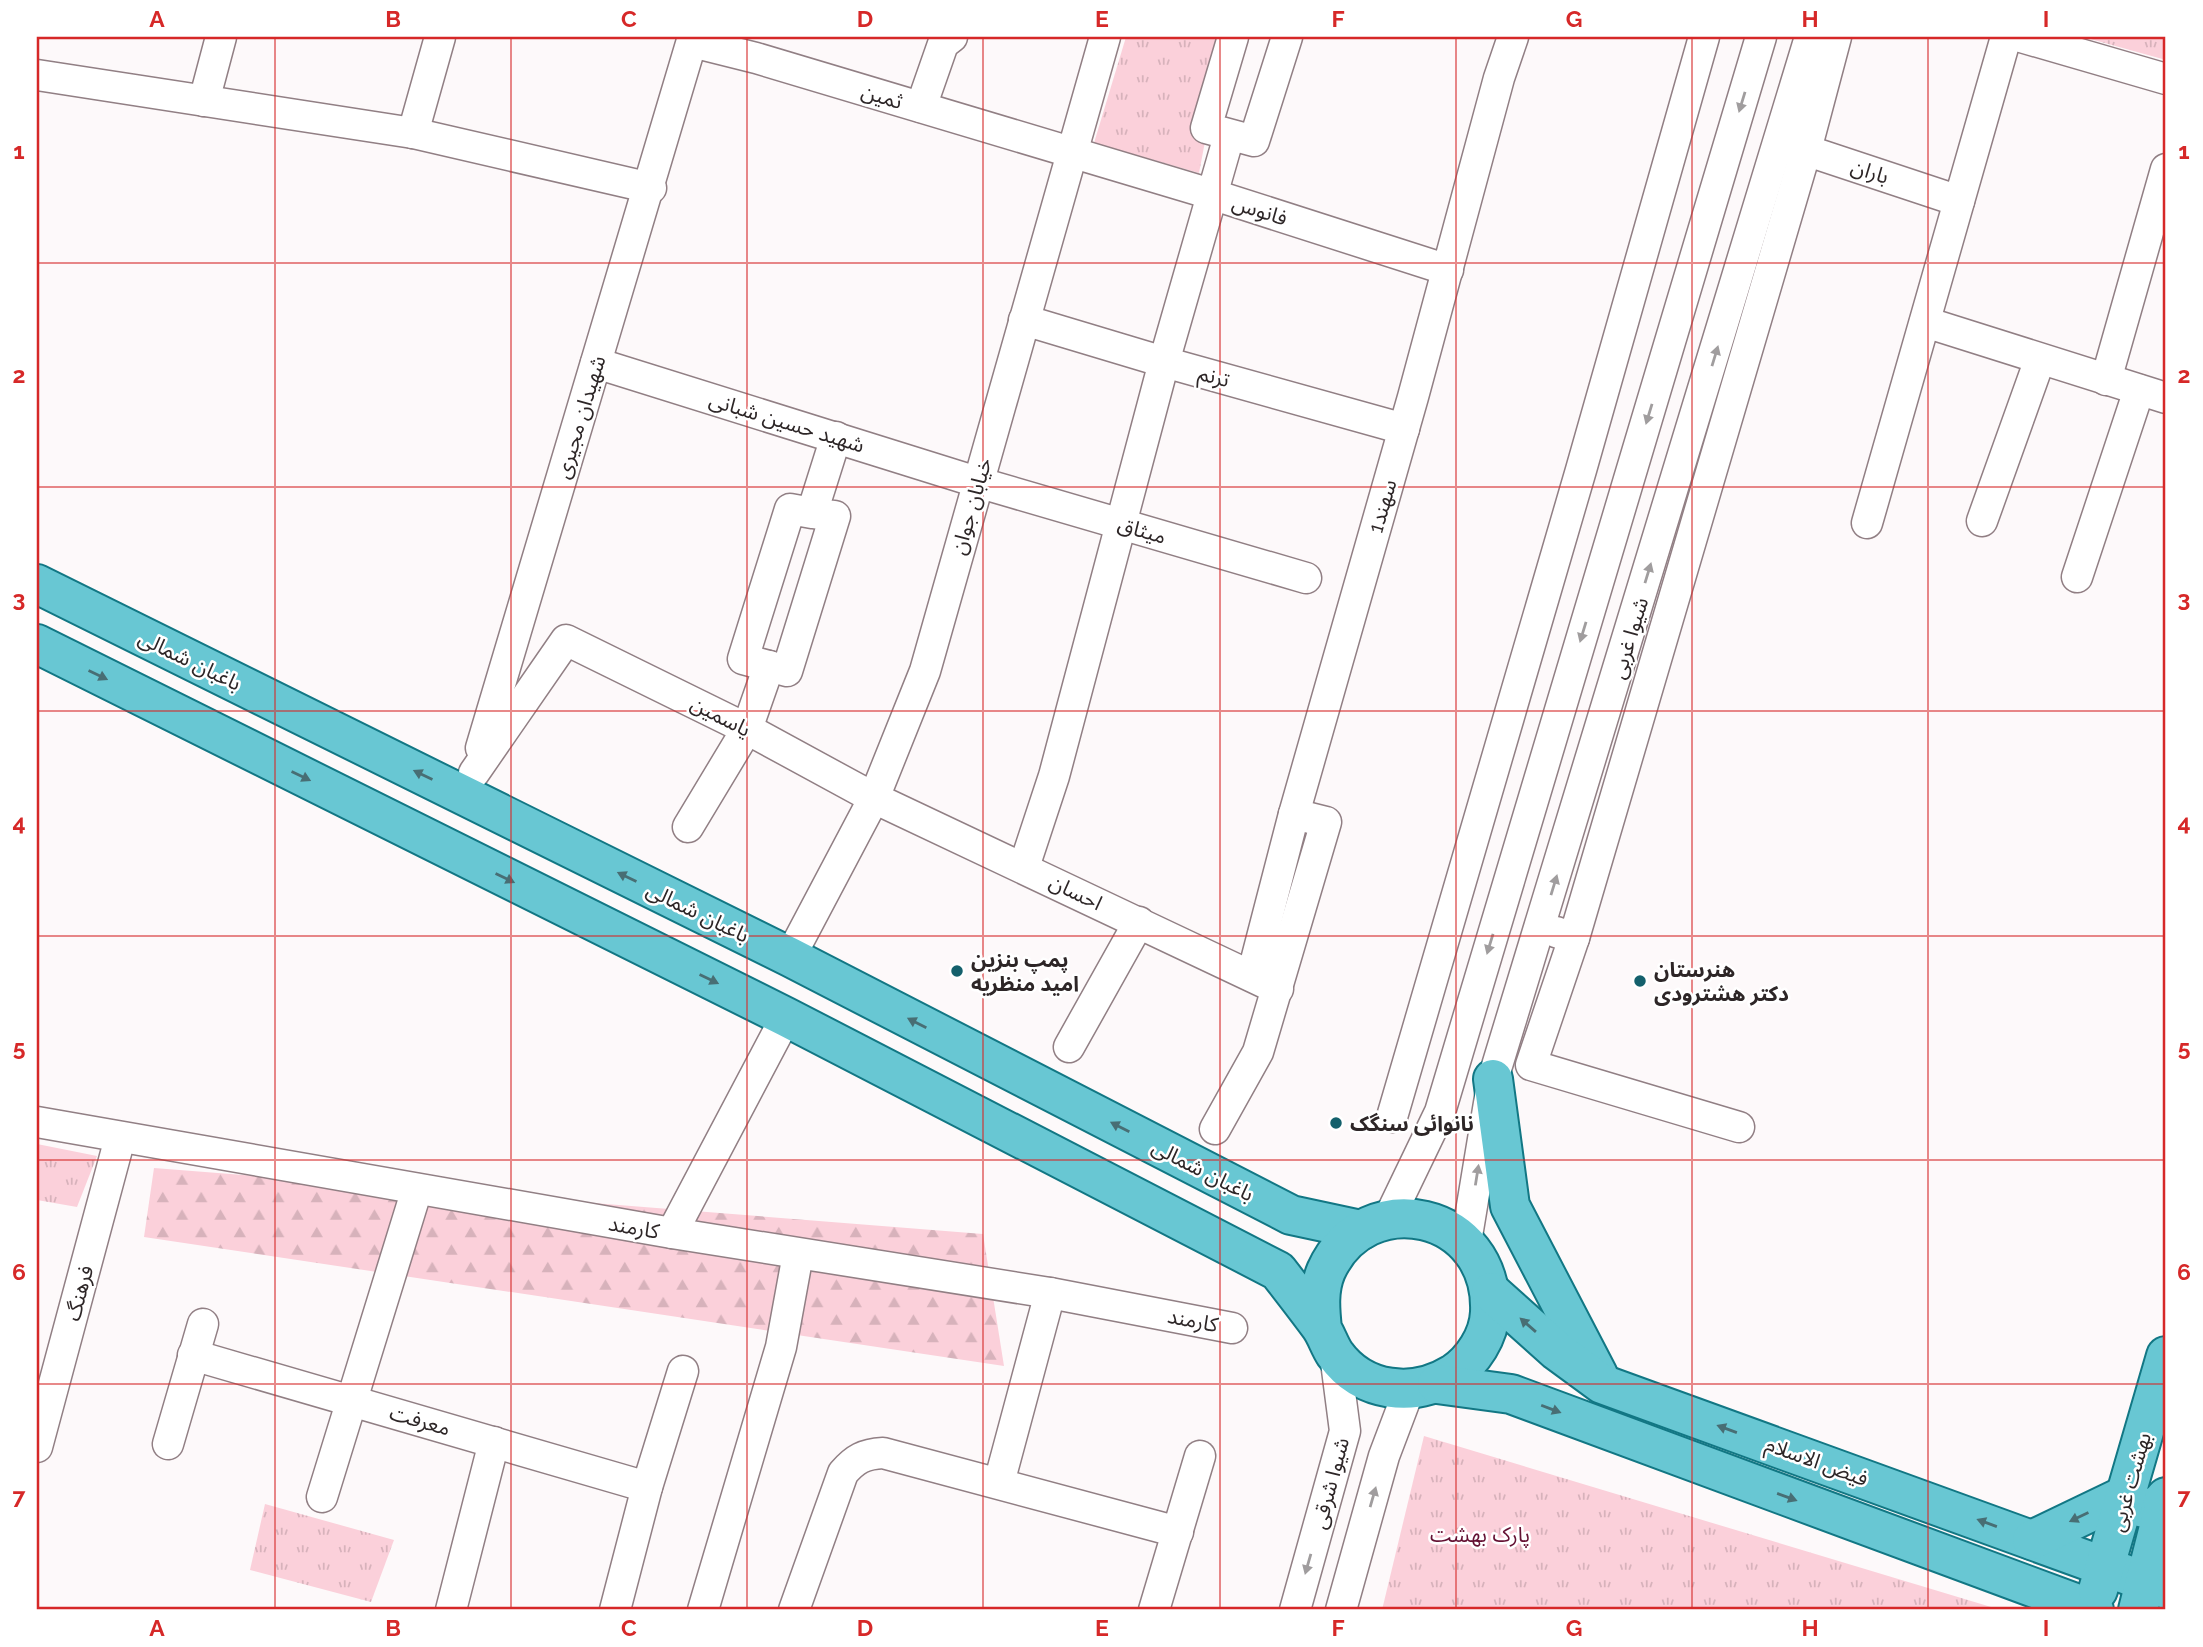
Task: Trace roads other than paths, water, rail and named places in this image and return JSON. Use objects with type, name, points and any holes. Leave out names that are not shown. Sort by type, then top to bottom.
[{"type":"main road","name":"باغبان شمالی","points":[[37,584],[470,785],[790,957],[1279,1209],[1301,1217],[1374,1225]]},
{"type":"main road","points":[[37,644],[786,1017],[1278,1270],[1329,1342],[1355,1374],[1381,1386],[1423,1387],[1461,1369],[1479,1347],[1490,1321],[1491,1293],[1483,1265],[1466,1242],[1443,1226],[1416,1218],[1374,1225],[1340,1248],[1325,1273],[1319,1300],[1329,1342]]},
{"type":"main road","points":[[1493,1079],[1510,1206],[1602,1384]]},
{"type":"main road","points":[[1278,1270],[1295,1265],[1306,1252],[1309,1234],[1301,1217]]},
{"type":"main road","name":"فیض الاسلام","points":[[1491,1293],[1557,1351],[1602,1384],[2105,1566],[2150,1593]]},
{"type":"main road","name":"بهشت غربی","points":[[2093,1610],[2166,1356]]},
{"type":"main road","name":"فیض الاسلام","points":[[1423,1387],[1511,1394],[2028,1597],[2093,1610]]},
{"type":"main road","points":[[2032,1540],[2126,1495],[2132,1503],[2141,1508],[2161,1504],[2166,1498]]},
{"type":"main road","name":"بهشت غربی","points":[[2150,1593],[2166,1498]]},
{"type":"street","points":[[204,101],[221,37]]},
{"type":"street","points":[[413,133],[440,37]]},
{"type":"street","name":"خیابان جوان","points":[[790,957],[874,797],[925,671],[1105,37]]},
{"type":"street","points":[[1233,37],[1206,128],[1254,141],[1287,37]]},
{"type":"street","name":"1سهند","points":[[1265,983],[1326,821],[1294,814],[1404,429],[1499,78],[1513,37]]},
{"type":"street","points":[[1392,1117],[1704,37]]},
{"type":"street","points":[[1374,1225],[1440,1112],[1761,37]]},
{"type":"street","name":"شیوا غربی","points":[[1466,1242],[1493,1079],[1793,146],[1810,37]]},
{"type":"street","points":[[1739,1127],[1531,1065],[1574,938],[1793,146],[1836,37]]},
{"type":"street","points":[[1867,523],[2006,37]]},
{"type":"street","points":[[2021,37],[2166,79]]},
{"type":"street","name":"ثمین","points":[[693,39],[1072,153]]},
{"type":"street","name":"شهیدان مجیری","points":[[470,785],[693,39]]},
{"type":"street","points":[[921,107],[945,39]]},
{"type":"street","points":[[37,75],[413,133],[650,187]]},
{"type":"street","points":[[1024,867],[1054,776],[1164,362],[1230,136]]},
{"type":"street","name":"باران","points":[[1793,146],[1959,201]]},
{"type":"street","name":"فانوس","points":[[1072,153],[1211,194],[1448,270]]},
{"type":"street","points":[[2106,380],[2166,169]]},
{"type":"street","name":"ترنم","points":[[1024,320],[1404,429]]},
{"type":"street","points":[[1925,323],[2153,394],[2077,577]]},
{"type":"street","points":[[1982,520],[2040,359]]},
{"type":"street","name":"شهید حسین شبانی","points":[[596,363],[978,482]]},
{"type":"street","points":[[812,513],[836,438]]},
{"type":"street","name":"میثاق","points":[[978,482],[1306,578]]},
{"type":"street","points":[[790,509],[812,513],[835,516],[787,671],[743,659],[790,509]]},
{"type":"street","name":"یاسمین","points":[[470,785],[565,640],[747,729],[874,797]]},
{"type":"street","points":[[688,827],[747,729],[769,666]]},
{"type":"street","name":"احسان","points":[[874,797],[1265,983]]},
{"type":"street","points":[[1069,1047],[1139,922]]},
{"type":"street","points":[[1541,928],[1574,938]]},
{"type":"street","points":[[1215,1129],[1258,1052],[1265,983]]},
{"type":"street","points":[[672,1233],[786,1017]]},
{"type":"street","name":"کارمند","points":[[37,1122],[672,1233],[1050,1293],[1232,1328]]},
{"type":"street","name":"فرهنگ","points":[[37,1447],[121,1138]]},
{"type":"street","points":[[322,1497],[417,1189]]},
{"type":"street","points":[[703,1610],[781,1347],[798,1254]]},
{"type":"street","points":[[999,1483],[1050,1293]]},
{"type":"street","points":[[168,1444],[203,1324]]},
{"type":"street","name":"شیوا شرقی","points":[[1295,1610],[1345,1432],[1329,1342]]},
{"type":"street","name":"معرفت","points":[[192,1355],[647,1487]]},
{"type":"street","points":[[615,1610],[647,1487],[683,1371]]},
{"type":"street","points":[[1341,1610],[1384,1456],[1423,1387]]},
{"type":"street","points":[[451,1610],[494,1441]]},
{"type":"street","points":[[794,1610],[842,1473],[853,1460],[868,1454],[883,1453],[1178,1532]]},
{"type":"street","points":[[1154,1610],[1200,1456]]},
{"type":"place","name":"پمپ بنزین امید منظریه","points":[[957,971]]},
{"type":"place","name":"هنرستان دکتر هشترودی","points":[[1640,981]]},
{"type":"place","name":"نانوائی سنگک","points":[[1336,1123]]},
{"type":"park label","name":"پارک بهشت","points":[[1480,1534]]}]
